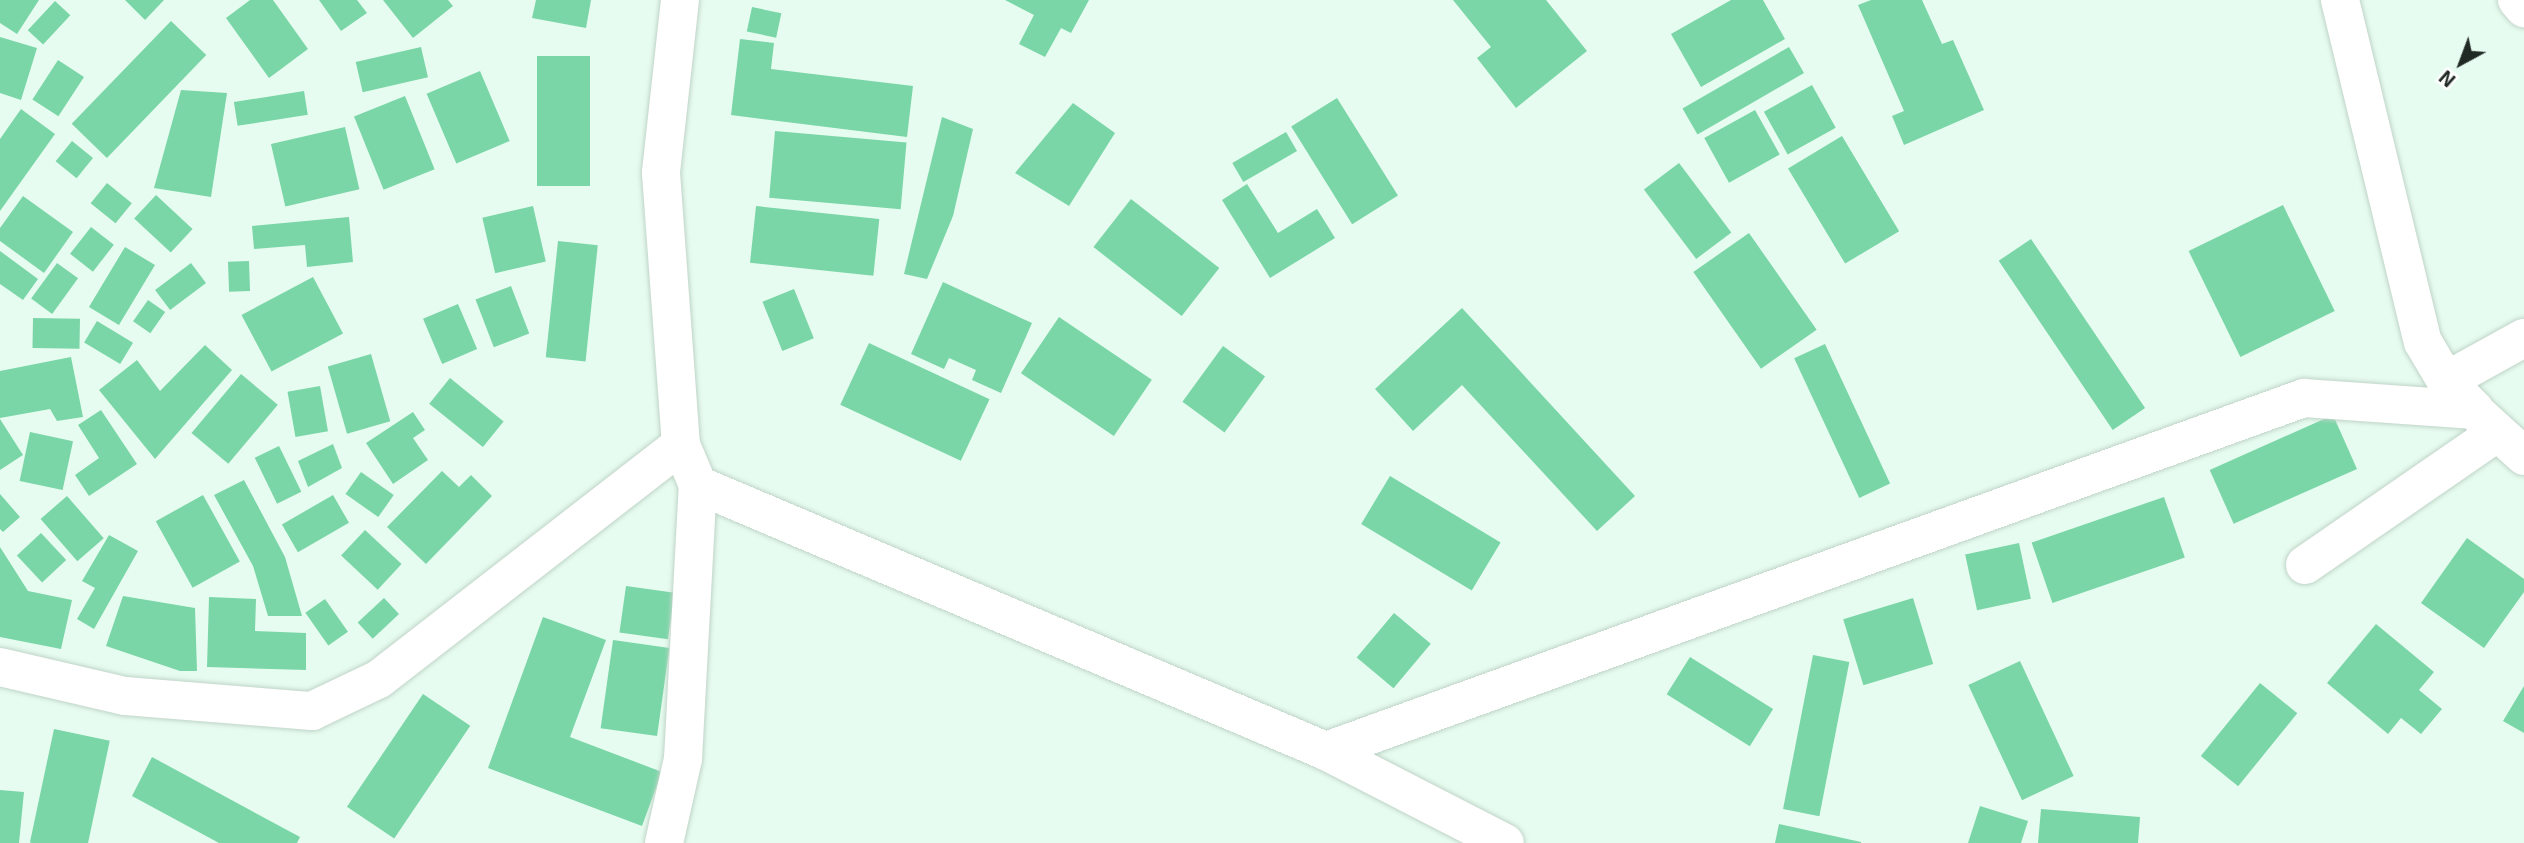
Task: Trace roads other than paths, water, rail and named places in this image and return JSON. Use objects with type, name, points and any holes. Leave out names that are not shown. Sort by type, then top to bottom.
[{"type":"street","points":[[664,843],[683,759],[698,485],[681,445],[661,173],[680,0]]},
{"type":"street","points":[[2340,0],[2423,342],[2446,381],[2499,433]]},
{"type":"street","points":[[2517,0],[2524,8]]},
{"type":"street","points":[[2446,381],[2524,338]]},
{"type":"street","points":[[1326,751],[2304,398],[2499,433]]},
{"type":"street","points":[[2305,565],[2499,433]]},
{"type":"street","points":[[0,667],[125,696],[312,711],[379,679],[681,445]]},
{"type":"street","points":[[698,485],[1326,751],[1505,843]]}]
